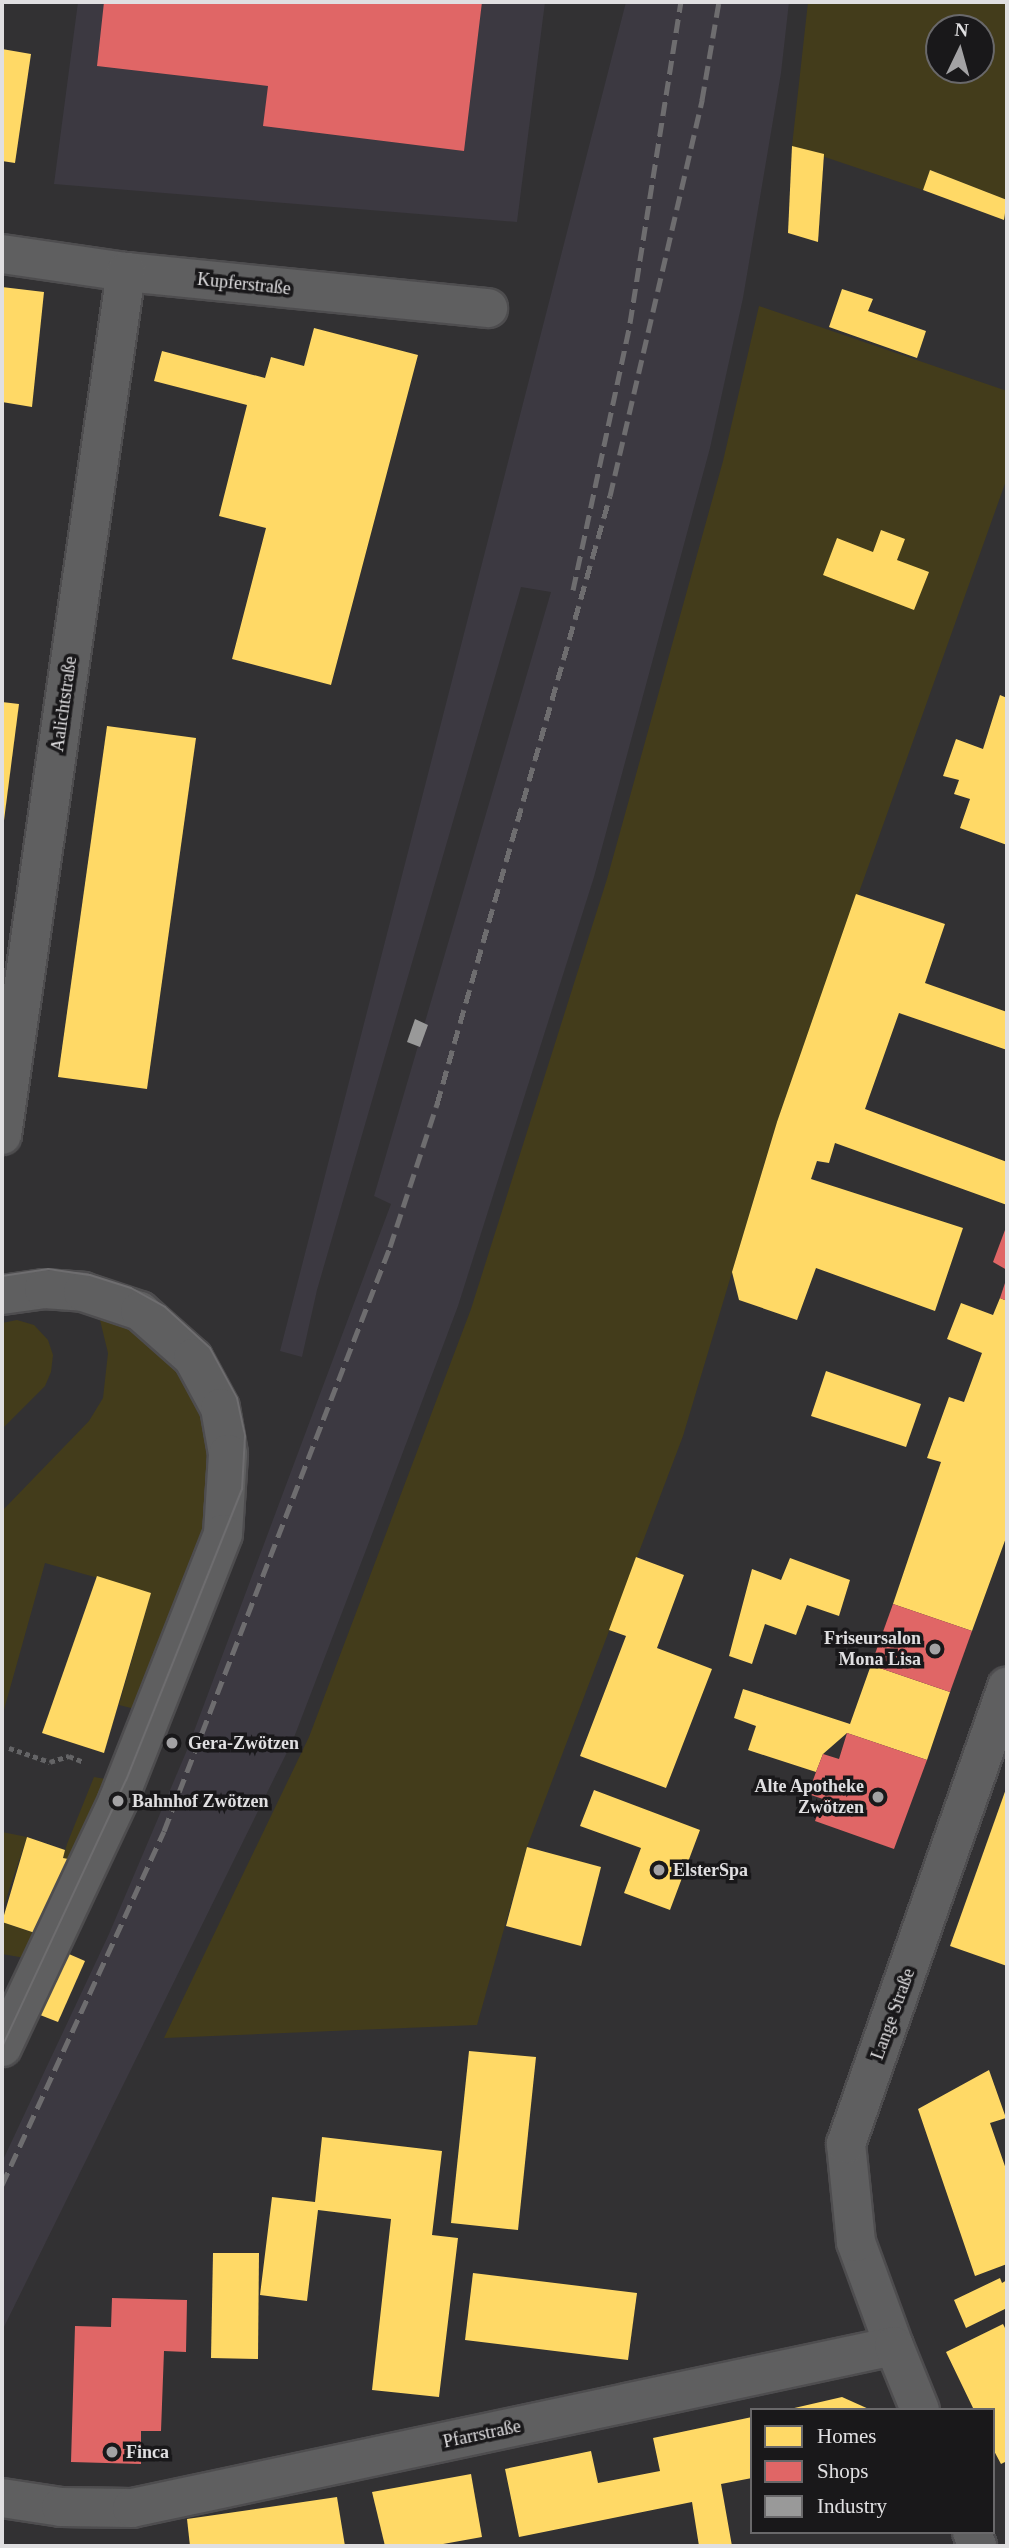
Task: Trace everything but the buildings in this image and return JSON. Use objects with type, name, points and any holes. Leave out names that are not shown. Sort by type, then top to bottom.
[{"type":"street","name":"Kupferstraße","points":[[2,254],[126,272],[488,308]]},
{"type":"street","name":"Aalichtstraße","points":[[2,1135],[126,272]]},
{"type":"street","points":[[2,1295],[44,1289],[83,1292],[140,1311],[193,1359],[220,1408],[228,1454],[223,1535],[126,1780],[2,2048]]},
{"type":"street","name":"Lange Straße","points":[[894,2346],[856,2242],[846,2144],[1007,1686]]},
{"type":"street","points":[[894,2346],[919,2408]]},
{"type":"street","name":"Pfarrstraße","points":[[2,2498],[61,2507],[132,2508],[894,2346]]},
{"type":"path","points":[[9,1748],[50,1762],[69,1756],[126,1780]]},
{"type":"shaded area","points":[[78,2],[545,2],[517,222],[54,184]]},
{"type":"shaded area","points":[[626,2],[789,2],[781,73],[743,298],[710,448],[594,877],[458,1306],[293,1740],[2,2331],[2,2162],[109,1934],[187,1750],[391,1204],[374,1196],[551,592],[521,587],[317,1290],[302,1357],[280,1351]]},
{"type":"shaded area","points":[[808,2],[1007,2],[1007,200],[930,170],[923,190],[792,146]]},
{"type":"shaded area","points":[[759,306],[1007,391],[1007,478],[777,1122],[683,1436],[527,1847],[477,2025],[164,2038],[309,1737],[471,1309],[607,879],[723,461]]},
{"type":"shaded area","points":[[106,1313],[161,1345],[198,1397],[210,1461],[202,1562],[139,1710],[119,1705],[151,1593],[45,1563],[2,1717],[2,1511],[89,1421],[103,1398],[108,1353],[100,1320]]},
{"type":"shaded area","points":[[17,1320],[34,1325],[48,1340],[53,1355],[51,1372],[45,1386],[2,1429],[2,1323]]},
{"type":"shaded area","points":[[94,1777],[111,1780],[31,1959],[2,1954],[2,1922],[37,1934],[55,1897],[68,1860],[63,1858],[67,1844]]},
{"type":"shaded area","points":[[2,1832],[27,1837],[2,1911]]},
{"type":"tram line","points":[[2,1276],[48,1269],[90,1275],[131,1288],[165,1307],[210,1348],[237,1398],[245,1436],[242,1489],[126,1780],[2,2047]]},
{"type":"railway","points":[[573,590],[630,323],[681,2]]},
{"type":"railway","points":[[2,2185],[164,1831],[390,1247],[437,1104],[610,496],[702,100],[719,2]]},
{"type":"place","name":"Friseursalon Mona Lisa","points":[[935,1649]]},
{"type":"place","name":"Gera-Zwötzen","points":[[172,1743]]},
{"type":"place","name":"Alte Apotheke Zwötzen","points":[[878,1797]]},
{"type":"place","name":"Bahnhof Zwötzen","points":[[118,1801]]},
{"type":"place","name":"ElsterSpa","points":[[659,1870]]},
{"type":"place","name":"Finca","points":[[112,2452]]}]
